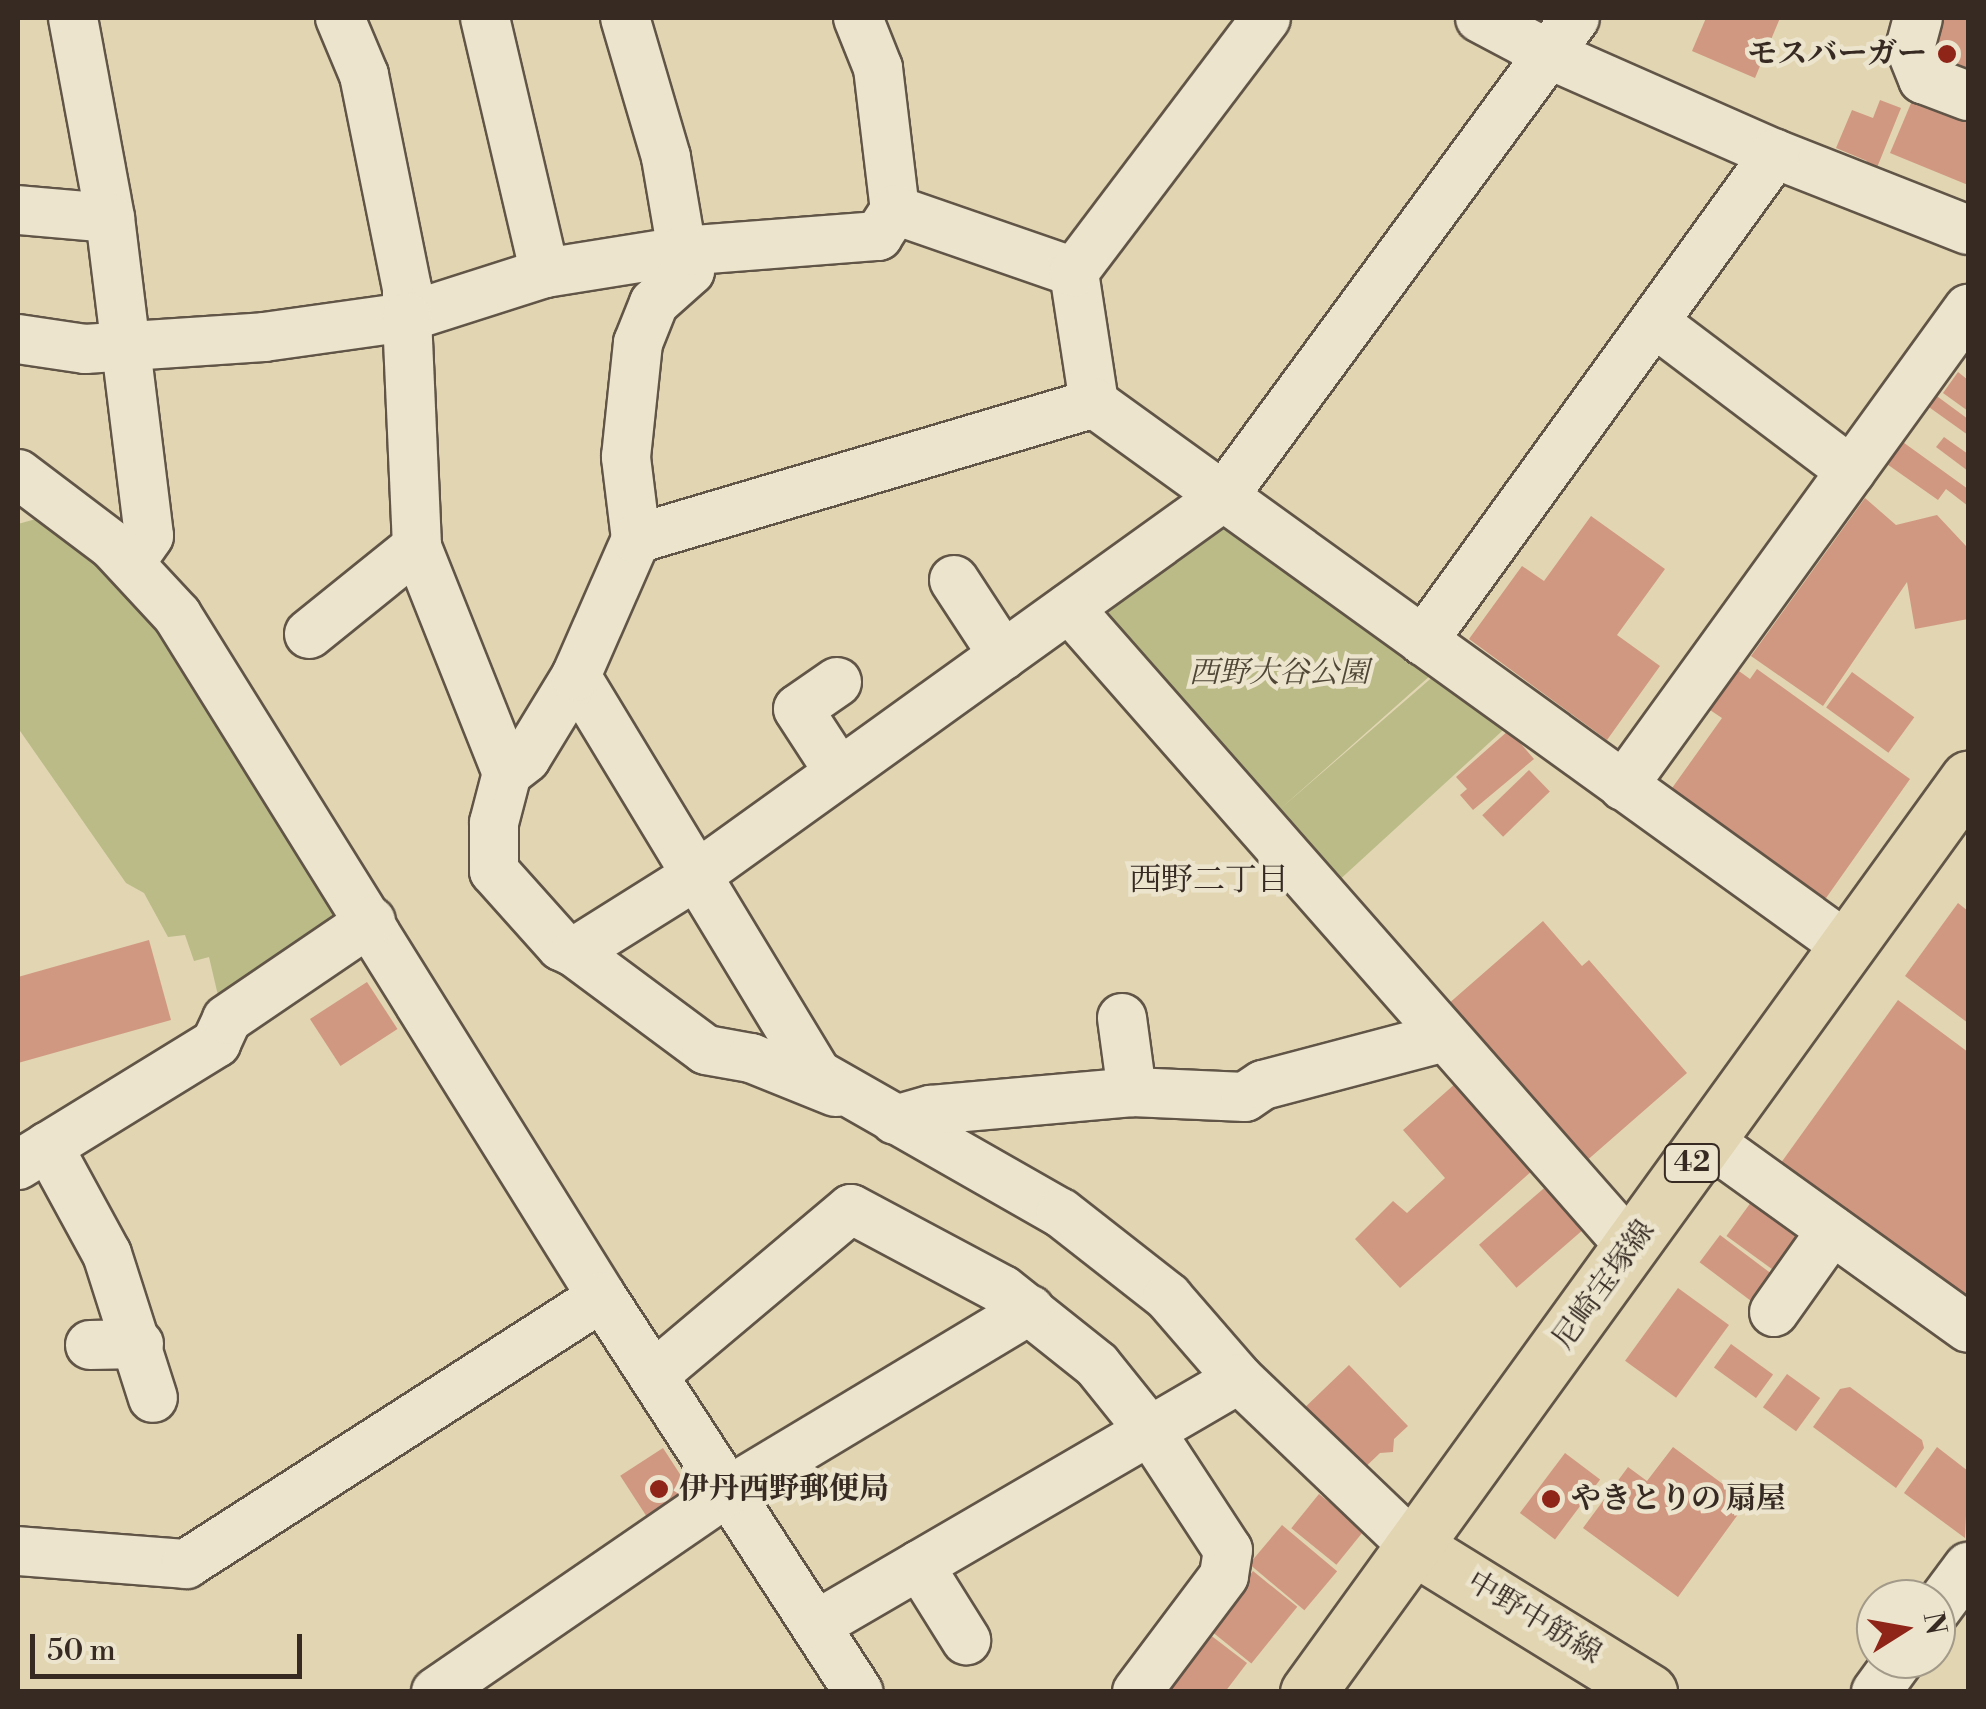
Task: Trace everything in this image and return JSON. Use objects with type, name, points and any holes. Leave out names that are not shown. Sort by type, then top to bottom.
[{"type":"main road","name":"尼崎宝塚線","points":[[1308,1692],[1416,1548],[1968,780]]},
{"type":"main road","name":"中野中筋線","points":[[1416,1548],[1613,1682]]},
{"type":"street","points":[[73,18],[110,218],[149,536],[130,563]]},
{"type":"street","points":[[340,18],[364,75],[407,288],[417,547],[507,772],[494,823],[494,871],[560,946],[574,952],[706,1050],[751,1058],[824,1092],[850,1093]]},
{"type":"street","points":[[486,18],[545,273]]},
{"type":"street","points":[[507,772],[526,758],[576,676],[636,539],[626,457],[638,343],[654,303],[690,271],[682,250],[666,157],[625,18]]},
{"type":"street","points":[[18,339],[85,349],[264,337],[407,317],[545,273],[682,250],[878,236],[895,210],[878,68],[858,18]]},
{"type":"street","points":[[1266,18],[1074,272],[1094,402],[1848,947]]},
{"type":"street","points":[[1480,18],[1561,36],[1775,154],[1968,230]]},
{"type":"street","points":[[1918,18],[1910,47],[1923,79],[1968,96]]},
{"type":"street","points":[[574,952],[700,873],[1223,496],[1561,36]]},
{"type":"street","points":[[1423,641],[1775,154]]},
{"type":"street","points":[[18,210],[110,218]]},
{"type":"street","points":[[895,210],[1074,272]]},
{"type":"street","points":[[1623,786],[1968,309]]},
{"type":"street","points":[[1654,322],[1852,471]]},
{"type":"street","points":[[636,539],[1094,402]]},
{"type":"street","points":[[18,474],[38,509],[130,563],[177,615],[371,920],[602,1297],[818,1624],[858,1692]]},
{"type":"street","points":[[309,634],[417,547]]},
{"type":"street","points":[[954,580],[1003,655]]},
{"type":"street","points":[[1068,608],[1631,1247]]},
{"type":"street","points":[[576,676],[700,873],[818,1074],[1062,1213],[1168,1297],[1239,1379],[1416,1548]]},
{"type":"street","points":[[836,682],[798,709],[840,772]]},
{"type":"street","points":[[153,1398],[139,1344],[107,1254],[33,1155],[216,1043],[227,1018],[371,920]]},
{"type":"street","points":[[1122,1018],[1132,1092]]},
{"type":"street","points":[[895,1120],[931,1110],[1132,1092],[1245,1097],[1263,1085],[1445,1037]]},
{"type":"street","points":[[1708,1141],[1968,1328]]},
{"type":"street","points":[[655,1374],[850,1209],[1030,1310],[1097,1365],[1150,1431],[1208,1516],[1228,1561],[1224,1576],[1137,1692]]},
{"type":"street","points":[[1774,1312],[1832,1230]]},
{"type":"street","points":[[18,1551],[186,1564],[602,1297]]},
{"type":"street","points":[[436,1692],[730,1490],[1030,1310]]},
{"type":"street","points":[[90,1345],[139,1344]]},
{"type":"street","points":[[818,1624],[1239,1379]]},
{"type":"street","points":[[919,1565],[966,1640]]},
{"type":"green space","points":[[43,517],[142,586],[352,912],[220,1004],[209,957],[194,961],[185,935],[168,937],[144,893],[126,883],[18,728],[18,524]]},
{"type":"green space","name":"西野大谷公園","points":[[1234,519],[1440,667],[1279,810],[1443,668],[1513,721],[1336,883],[1089,614],[1215,520]]},
{"type":"building","points":[[1706,18],[1780,18],[1755,78],[1692,51]]},
{"type":"building","name":"モスバーガー","points":[[1920,18],[1968,18],[1968,91],[1929,63]]},
{"type":"building","points":[[1917,89],[1968,110],[1968,185],[1890,153]]},
{"type":"building","points":[[1880,100],[1901,108],[1874,175],[1863,171],[1867,161],[1836,148],[1852,110],[1873,118]]},
{"type":"building","points":[[1958,372],[1968,380],[1968,411],[1943,393]]},
{"type":"building","points":[[1934,394],[1968,419],[1968,435],[1926,405]]},
{"type":"building","points":[[1944,437],[1968,454],[1968,471],[1936,447]]},
{"type":"building","points":[[1900,440],[1968,489],[1968,506],[1946,489],[1938,500],[1884,462]]},
{"type":"building","points":[[1865,498],[1896,525],[1937,515],[1966,546],[1968,619],[1915,629],[1907,582],[1823,706],[1751,656]]},
{"type":"building","points":[[1591,516],[1665,569],[1617,635],[1660,666],[1607,740],[1469,639],[1522,566],[1544,581]]},
{"type":"building","points":[[1732,666],[1750,679],[1757,669],[1910,779],[1819,908],[1665,798],[1722,718],[1704,706]]},
{"type":"building","points":[[1852,672],[1914,717],[1888,753],[1826,708]]},
{"type":"building","points":[[1509,730],[1534,759],[1473,810],[1460,795],[1467,789],[1456,777]]},
{"type":"building","points":[[1529,770],[1550,792],[1503,837],[1482,815]]},
{"type":"building","points":[[1958,903],[1968,911],[1968,1023],[1905,976]]},
{"type":"building","points":[[1543,921],[1582,966],[1589,960],[1687,1073],[1584,1163],[1447,1005]]},
{"type":"building","points":[[149,940],[171,1020],[18,1063],[18,977]]},
{"type":"building","points":[[367,982],[397,1029],[340,1066],[310,1019]]},
{"type":"building","points":[[1898,1000],[1968,1052],[1968,1306],[1778,1167]]},
{"type":"building","points":[[1456,1083],[1533,1170],[1400,1288],[1355,1239],[1393,1201],[1407,1213],[1445,1178],[1403,1130]]},
{"type":"building","points":[[1550,1183],[1587,1226],[1516,1288],[1479,1245]]},
{"type":"building","points":[[1757,1194],[1803,1228],[1773,1270],[1726,1236]]},
{"type":"building","points":[[1720,1235],[1774,1275],[1753,1302],[1700,1262]]},
{"type":"building","points":[[1678,1288],[1729,1325],[1676,1398],[1625,1361]]},
{"type":"building","points":[[1731,1344],[1773,1375],[1756,1398],[1714,1367]]},
{"type":"building","points":[[1349,1365],[1408,1426],[1394,1439],[1393,1452],[1380,1453],[1356,1476],[1297,1415]]},
{"type":"building","points":[[1787,1374],[1820,1398],[1796,1431],[1763,1407]]},
{"type":"building","points":[[1850,1387],[1922,1440],[1924,1448],[1896,1488],[1813,1427],[1840,1389]]},
{"type":"building","points":[[1673,1447],[1747,1502],[1678,1597],[1583,1528],[1628,1467],[1647,1481]]},
{"type":"building","points":[[1937,1447],[1968,1471],[1965,1538],[1904,1493]]},
{"type":"building","points":[[663,1448],[698,1502],[655,1529],[620,1476]]},
{"type":"building","points":[[1565,1453],[1600,1479],[1555,1539],[1520,1513]]},
{"type":"building","points":[[1319,1494],[1364,1531],[1336,1565],[1291,1528]]},
{"type":"building","points":[[1282,1525],[1337,1571],[1304,1610],[1249,1564]]},
{"type":"building","points":[[1253,1571],[1297,1607],[1251,1664],[1207,1628]]},
{"type":"building","points":[[1209,1634],[1247,1663],[1225,1692],[1162,1692]]},
{"type":"place","name":"モスバーガー","points":[[1947,54]]},
{"type":"place","name":"伊丹西野郵便局","points":[[659,1489]]},
{"type":"place","name":"やきとりの 扇屋","points":[[1551,1499]]},
{"type":"district","name":"西野二丁目","points":[[1209,880]]}]
